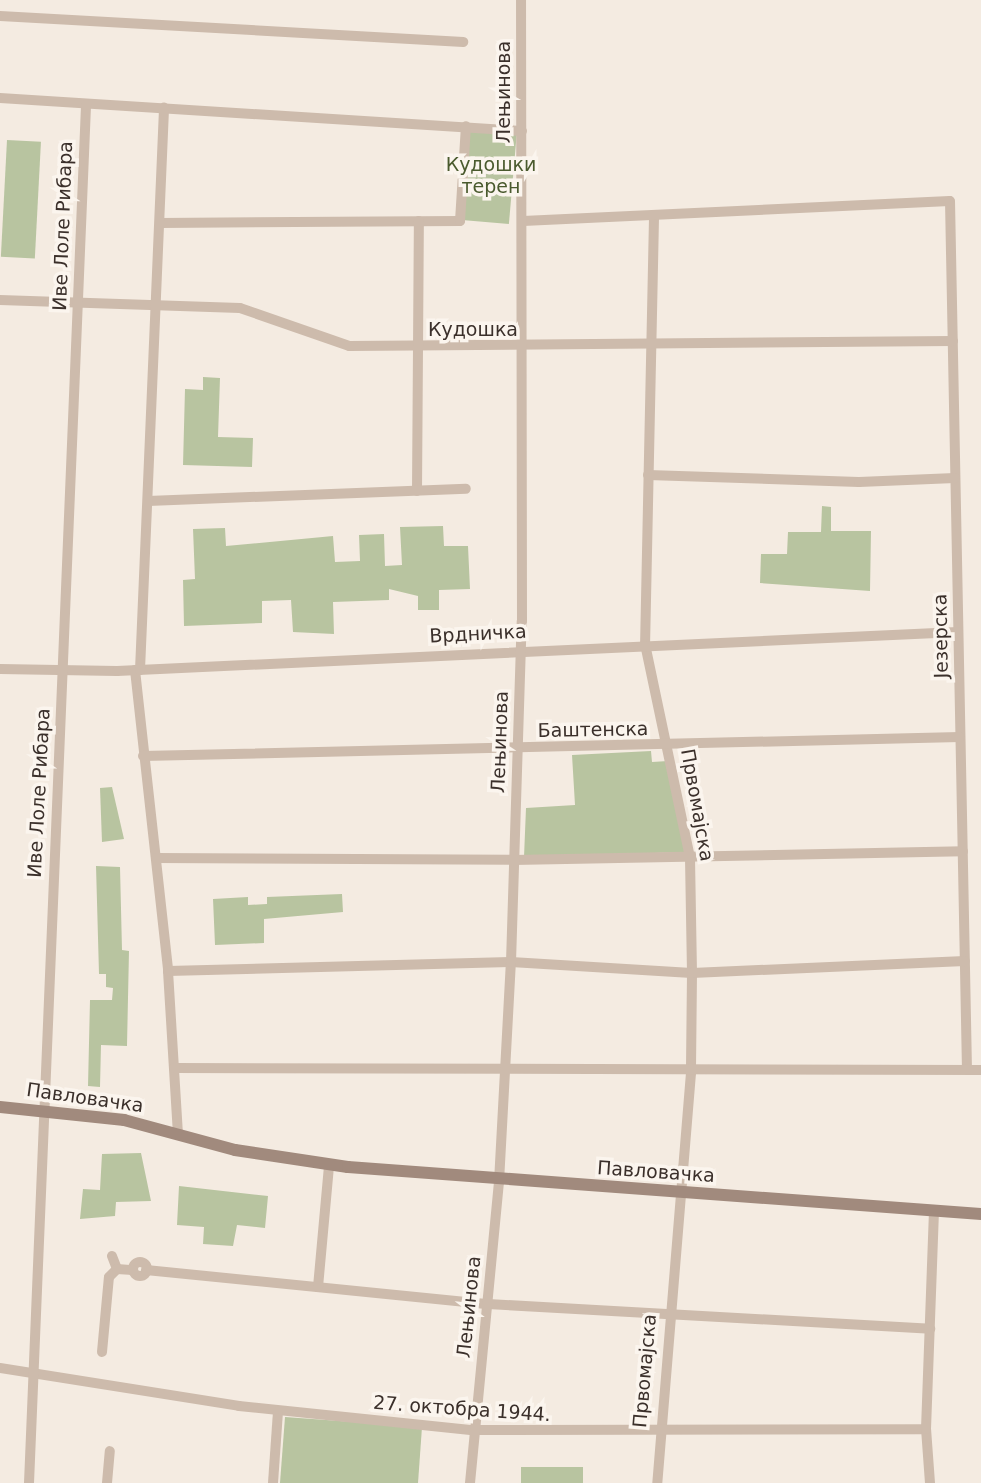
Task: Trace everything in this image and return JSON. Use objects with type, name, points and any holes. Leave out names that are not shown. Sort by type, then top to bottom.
[{"type":"street","name":"Лењинова","points":[[470,1483],[499,1182],[511,962],[521,649],[524,348],[521,0]]},
{"type":"street","points":[[0,16],[463,42]]},
{"type":"street","points":[[0,98],[522,131]]},
{"type":"street","name":"Иве Лоле Рибара","points":[[29,1483],[36,1370],[44,1111],[86,104]]},
{"type":"street","points":[[164,108],[148,501],[137,670],[143,756],[168,971],[177,1135]]},
{"type":"street","points":[[160,223],[453,222],[464,211],[466,126]]},
{"type":"street","name":"Језерска","points":[[654,218],[950,201],[967,1070]]},
{"type":"street","points":[[523,221],[654,218]]},
{"type":"street","name":"Првомајска","points":[[654,218],[645,644],[690,858],[692,974],[691,1073],[657,1433],[657,1483]]},
{"type":"street","points":[[416,491],[419,221]]},
{"type":"street","name":"Кудошка","points":[[0,300],[155,309],[240,308],[337,345],[653,348],[953,341]]},
{"type":"street","points":[[648,475],[859,482],[955,478]]},
{"type":"street","points":[[148,501],[466,489]]},
{"type":"street","name":"Врдничка","points":[[0,669],[137,670],[521,649],[958,632]]},
{"type":"street","name":"Баштенска","points":[[143,756],[960,737]]},
{"type":"street","points":[[156,858],[513,860],[962,851]]},
{"type":"street","points":[[168,971],[511,962],[692,974],[965,961]]},
{"type":"street","points":[[174,1068],[507,1068],[691,1073],[981,1070]]},
{"type":"street","name":"Павловачка","points":[[0,1107],[124,1120],[177,1135],[329,1165],[499,1182],[981,1214]]},
{"type":"street","points":[[318,1287],[329,1165]]},
{"type":"street","points":[[930,1483],[926,1429],[934,1211]]},
{"type":"street","points":[[112,1256],[117,1269]]},
{"type":"street","points":[[117,1269],[133,1270],[139,1276],[146,1270],[488,1304],[930,1329]]},
{"type":"street","points":[[102,1352],[110,1277],[117,1269]]},
{"type":"street","name":"27. октобра 1944.","points":[[0,1368],[36,1370],[278,1411],[473,1430],[657,1433],[926,1429]]},
{"type":"street","points":[[273,1483],[278,1411]]},
{"type":"street","points":[[107,1483],[110,1451]]},
{"type":"green space","name":"Кудошки терен","points":[[467,129],[517,133],[509,224],[459,220]]},
{"type":"green space","points":[[7,140],[41,142],[35,259],[1,257]]},
{"type":"green space","points":[[203,377],[220,378],[218,437],[253,438],[252,467],[183,465],[185,389],[203,390]]},
{"type":"green space","points":[[822,506],[831,507],[831,531],[871,531],[870,591],[760,583],[761,554],[787,554],[788,532],[821,532]]},
{"type":"green space","points":[[443,526],[444,546],[468,546],[470,589],[439,590],[439,610],[418,610],[418,596],[389,589],[389,600],[333,602],[334,634],[293,632],[291,600],[262,601],[262,623],[184,626],[183,580],[195,579],[193,529],[225,528],[226,546],[333,536],[335,562],[360,561],[359,535],[384,534],[385,566],[402,565],[400,527]]},
{"type":"green space","points":[[651,751],[652,762],[668,761],[687,852],[524,857],[526,808],[575,805],[572,755]]},
{"type":"green space","points":[[112,787],[124,839],[102,842],[100,788]]},
{"type":"green space","points":[[96,866],[120,867],[122,950],[129,951],[127,1046],[101,1045],[100,1087],[88,1086],[90,1000],[112,1000],[113,988],[106,987],[106,974],[99,974]]},
{"type":"green space","points":[[342,894],[343,912],[264,919],[264,943],[215,945],[213,899],[248,897],[248,905],[267,904],[267,897]]},
{"type":"green space","points":[[141,1153],[151,1201],[116,1202],[115,1216],[80,1219],[83,1189],[100,1190],[102,1154]]},
{"type":"green space","points":[[179,1186],[268,1196],[265,1228],[237,1225],[233,1246],[203,1244],[204,1227],[177,1225]]},
{"type":"green space","points":[[285,1417],[422,1427],[418,1483],[280,1483]]},
{"type":"green space","points":[[521,1467],[583,1467],[583,1483],[521,1483]]}]
